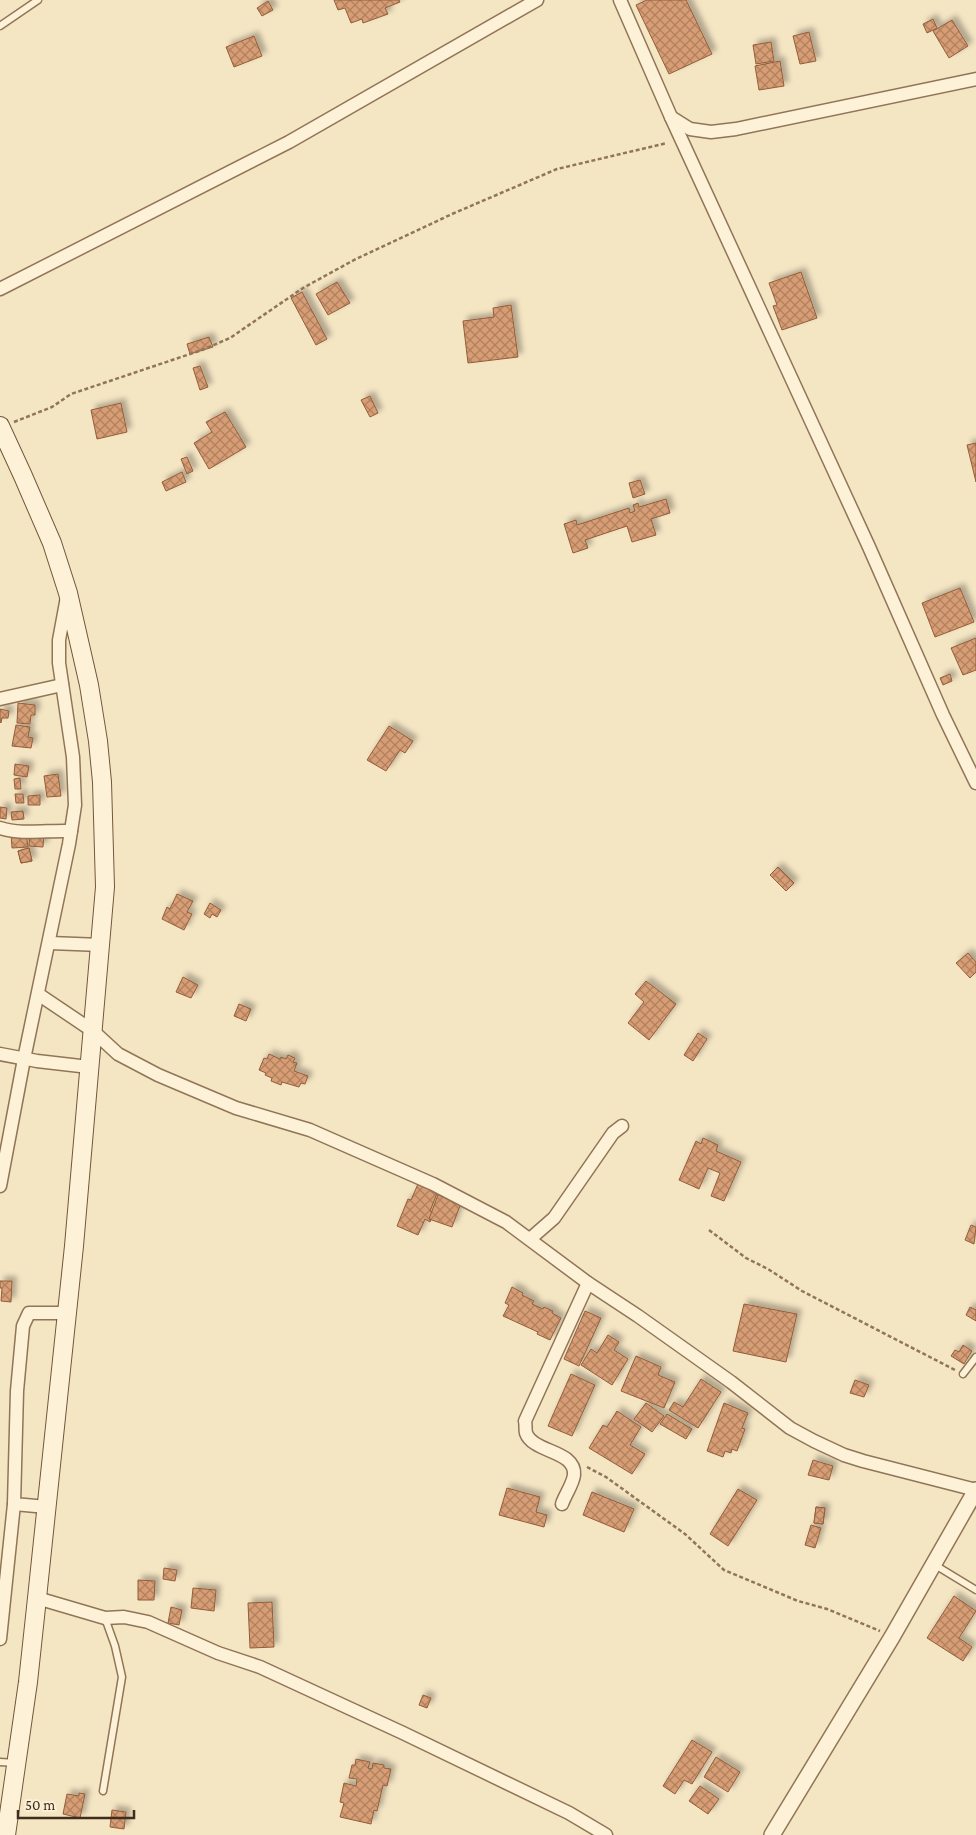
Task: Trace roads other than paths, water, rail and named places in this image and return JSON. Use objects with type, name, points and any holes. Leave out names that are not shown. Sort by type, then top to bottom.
[{"type":"main road","points":[[0,427],[24,476],[52,543],[68,593],[89,685],[100,757],[105,887],[90,1067],[38,1598],[9,1762],[6,1835]]},
{"type":"street","points":[[0,289],[289,142],[537,0]]},
{"type":"street","points":[[620,0],[670,117],[869,547],[943,715],[976,783]]},
{"type":"street","points":[[670,117],[690,129],[711,132],[736,129],[976,79]]},
{"type":"street","points":[[0,1186],[24,1059],[50,943],[75,805],[73,757],[62,685],[59,640],[68,593]]},
{"type":"street","points":[[0,699],[62,685]]},
{"type":"street","points":[[0,828],[9,831],[71,831]]},
{"type":"street","points":[[50,943],[101,945]]},
{"type":"street","points":[[38,994],[93,1031],[118,1054],[158,1075],[216,1101],[310,1130],[433,1184],[506,1222],[588,1283],[731,1382],[790,1428],[814,1441],[844,1455],[863,1461],[976,1490],[892,1636],[772,1835]]},
{"type":"street","points":[[0,1054],[24,1059],[90,1067]]},
{"type":"street","points":[[530,1239],[554,1218],[613,1134],[622,1126]]},
{"type":"street","points":[[562,1504],[574,1476],[573,1468],[562,1457],[535,1443],[527,1434],[525,1421],[588,1283]]},
{"type":"street","points":[[0,1639],[14,1504],[17,1391],[23,1326],[29,1313],[66,1312]]},
{"type":"street","points":[[14,1504],[47,1507]]},
{"type":"street","points":[[38,1598],[105,1618],[124,1617],[148,1622],[218,1653],[260,1668],[403,1733],[561,1809],[606,1835]]},
{"type":"lane","points":[[0,26],[38,0]]},
{"type":"lane","points":[[963,1374],[976,1357]]},
{"type":"lane","points":[[934,1564],[976,1590]]},
{"type":"lane","points":[[103,1791],[122,1677],[115,1646],[105,1618]]}]
